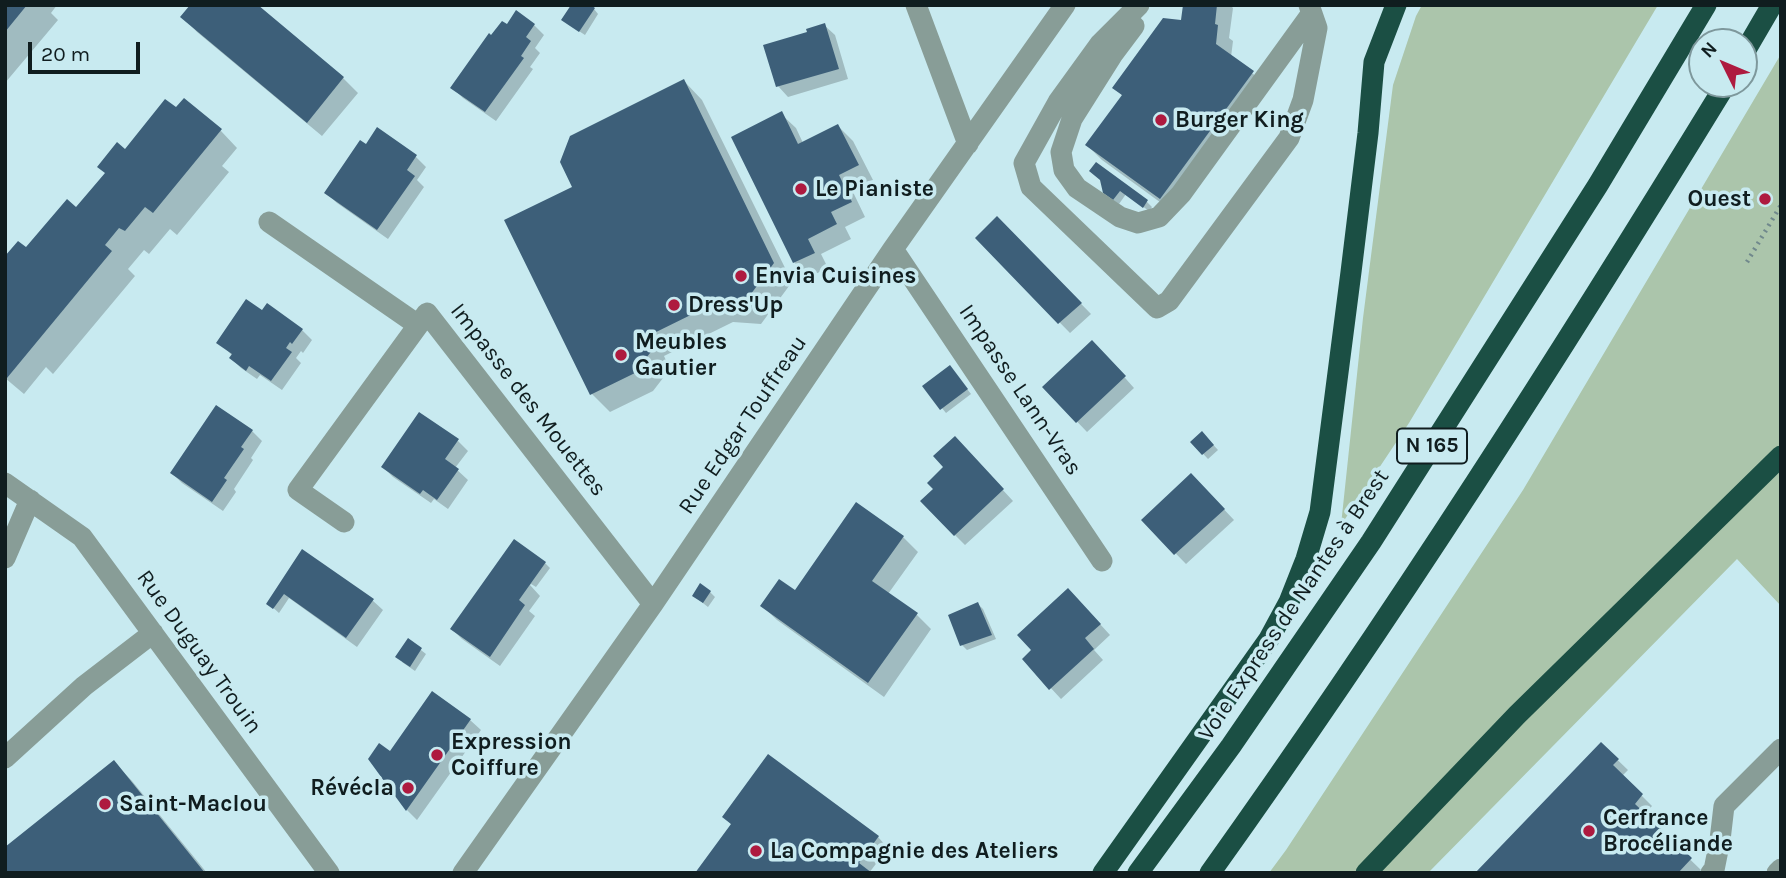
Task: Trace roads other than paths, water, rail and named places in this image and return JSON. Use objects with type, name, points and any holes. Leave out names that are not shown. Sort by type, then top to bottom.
[{"type":"highway","points":[[1103,873],[1269,639],[1289,602],[1306,559],[1320,512],[1324,486],[1368,133],[1374,62],[1396,5]]},
{"type":"highway","name":"Voie Express de Nantes à Brest","points":[[1138,873],[1231,746],[1371,542],[1598,186],[1706,5]]},
{"type":"highway","points":[[1758,29],[1772,5]]},
{"type":"highway","name":"N 165","points":[[1210,873],[1507,436],[1717,98]]},
{"type":"highway","points":[[1366,873],[1517,715],[1781,456]]},
{"type":"street","points":[[916,5],[968,144]]},
{"type":"street","name":"Rue Edgar Touffreau","points":[[463,873],[653,604],[893,249],[1065,5]]},
{"type":"street","points":[[1139,5],[1100,44],[1058,102],[1024,163],[1031,187],[1157,308],[1170,301],[1289,138],[1303,100],[1317,28],[1310,9]]},
{"type":"street","points":[[1150,5],[1112,54],[1072,119],[1061,152],[1064,170],[1077,188],[1120,217],[1138,223],[1158,217],[1181,194],[1310,9]]},
{"type":"street","points":[[269,222],[418,325]]},
{"type":"street","name":"Impasse Lann-Vras","points":[[893,249],[1102,561]]},
{"type":"street","name":"Impasse des Mouettes","points":[[344,522],[298,490],[427,313],[653,604]]},
{"type":"street","name":"Rue Duguay Trouin","points":[[5,483],[82,537],[329,873]]},
{"type":"street","points":[[5,558],[30,500]]},
{"type":"street","points":[[5,758],[84,686],[153,633]]},
{"type":"street","points":[[1711,873],[1714,870],[1720,840],[1724,806],[1781,749]]},
{"type":"place","name":"Burger King","points":[[1161,120]]},
{"type":"place","name":"Le Pianiste","points":[[801,189]]},
{"type":"place","name":"Ouest","points":[[1765,199]]},
{"type":"place","name":"Envia Cuisines","points":[[741,276]]},
{"type":"place","name":"Dress'Up","points":[[674,305]]},
{"type":"place","name":"Meubles Gautier","points":[[621,355]]},
{"type":"place","name":"Expression Coiffure","points":[[437,755]]},
{"type":"place","name":"Révécla","points":[[408,788]]},
{"type":"place","name":"Saint-Maclou","points":[[105,804]]},
{"type":"place","name":"Cerfrance Brocéliande","points":[[1589,831]]},
{"type":"place","name":"La Compagnie des Ateliers","points":[[756,851]]}]
